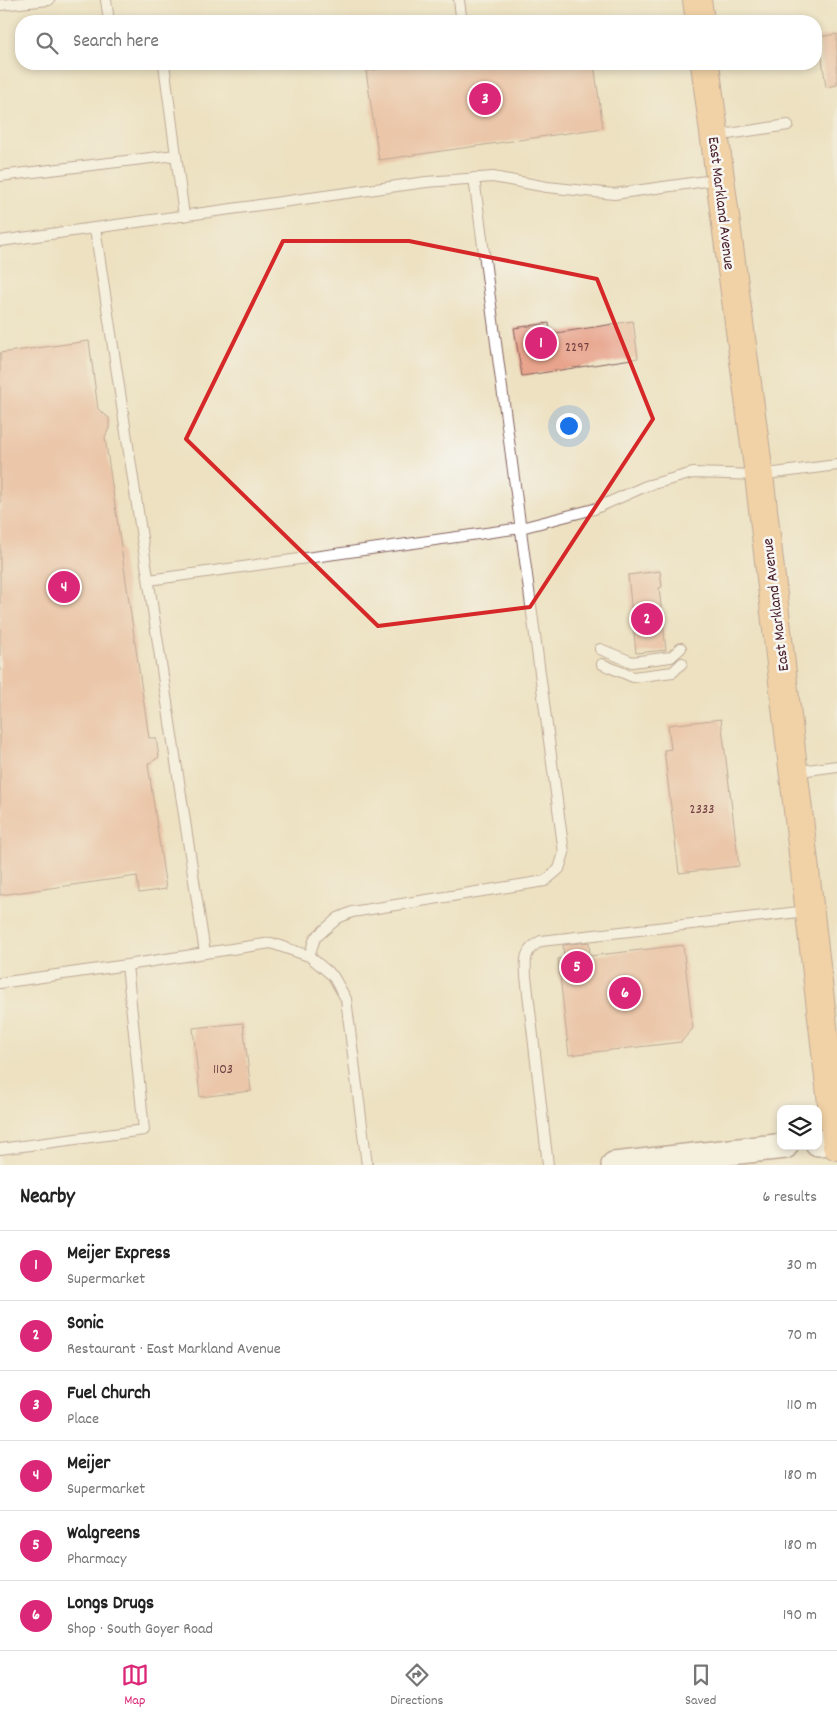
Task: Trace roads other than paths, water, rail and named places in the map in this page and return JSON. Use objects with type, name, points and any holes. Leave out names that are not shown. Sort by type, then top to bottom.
[{"type":"main road","points":[[697,0],[699,15]]},
{"type":"main road","name":"East Markland Avenue","points":[[706,70],[759,475],[809,911],[825,1012],[832,1143]]},
{"type":"street","points":[[614,1165],[715,1159],[777,1147]]},
{"type":"lane","points":[[0,6],[49,0]]},
{"type":"lane","points":[[106,0],[108,15]]},
{"type":"lane","points":[[459,0],[461,15]]},
{"type":"lane","points":[[165,70],[184,216]]},
{"type":"lane","points":[[714,136],[788,125]]},
{"type":"lane","points":[[0,176],[176,155]]},
{"type":"lane","points":[[0,242],[426,182],[493,177],[547,187],[614,194],[720,179]]},
{"type":"lane","points":[[309,956],[315,938],[338,918],[352,912],[545,881],[559,869],[564,853],[474,178]]},
{"type":"lane","points":[[95,228],[205,953]]},
{"type":"lane","points":[[149,580],[521,528],[594,509],[646,486],[693,473],[759,475],[837,465]]},
{"type":"lane","points":[[600,649],[632,662],[671,657],[681,648]]},
{"type":"lane","points":[[602,664],[633,676],[673,672],[682,663]]},
{"type":"lane","points":[[793,772],[837,766]]},
{"type":"lane","points":[[548,1165],[526,976],[525,960],[531,946],[541,941],[809,911]]},
{"type":"lane","points":[[0,983],[271,943],[309,956],[333,976],[346,999],[367,1165]]},
{"type":"lane","points":[[0,1149],[144,1130],[127,965]]},
{"type":"place","name":"Fuel Church","points":[[485,99]]},
{"type":"place","name":"Meijer Express","points":[[541,343]]},
{"type":"place","name":"Meijer","points":[[64,587]]},
{"type":"place","name":"Sonic","points":[[647,619]]},
{"type":"place","name":"Walgreens","points":[[577,967]]},
{"type":"place","name":"Longs Drugs","points":[[625,993]]}]
